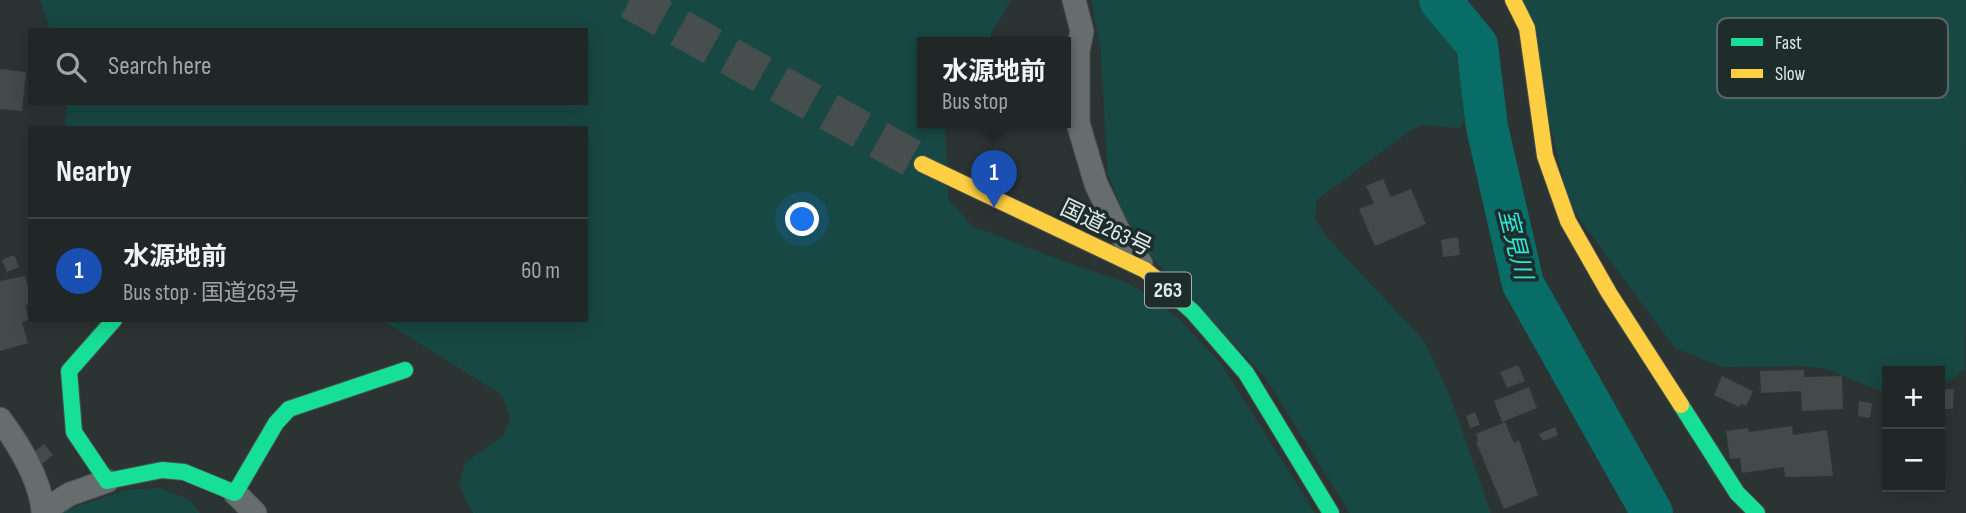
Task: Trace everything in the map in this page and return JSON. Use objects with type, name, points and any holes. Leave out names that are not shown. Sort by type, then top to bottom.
[{"type":"main road","points":[[1513,0],[1527,29],[1545,156],[1568,221],[1616,303],[1737,493],[1757,513]]},
{"type":"main road","name":"国道263号","points":[[922,164],[1145,270],[1193,312],[1246,373],[1331,513]]},
{"type":"main road","points":[[112,322],[69,371],[74,432],[107,481],[162,470],[184,472],[235,493],[276,423],[289,409],[405,370]]},
{"type":"street","points":[[1074,0],[1082,31],[1078,51],[1078,123],[1096,184],[1118,230],[1145,270]]},
{"type":"street","points":[[0,419],[16,442],[37,485],[43,511],[70,494],[107,481]]},
{"type":"street","points":[[235,493],[255,513]]},
{"type":"shaded area","points":[[40,0],[1011,0],[989,37],[917,37],[917,128],[945,128],[948,199],[972,226],[1131,284],[1178,318],[1222,365],[1315,513],[473,513],[459,485],[465,463],[504,435],[510,417],[502,395],[385,322],[588,322],[588,126],[65,126],[67,105],[588,105],[588,28],[49,28]]},
{"type":"shaded area","points":[[1091,0],[1417,0],[1452,39],[1468,115],[1459,128],[1422,125],[1411,130],[1317,200],[1315,217],[1324,234],[1424,341],[1449,393],[1491,513],[1350,513],[1265,377],[1140,245],[1108,175],[1100,43]]},
{"type":"shaded area","points":[[1521,0],[1966,0],[1965,369],[1954,378],[1945,381],[1945,366],[1882,366],[1882,392],[1827,369],[1803,366],[1723,367],[1675,348],[1581,221],[1567,196]]},
{"type":"shaded area","points":[[159,488],[190,500],[200,513],[58,513],[127,490]]},
{"type":"building","points":[[0,69],[26,72],[22,111],[0,109]]},
{"type":"building","points":[[1383,179],[1391,197],[1411,189],[1426,224],[1375,246],[1359,209],[1374,203],[1366,186]]},
{"type":"building","points":[[1458,237],[1460,255],[1443,257],[1441,240]]},
{"type":"building","points":[[14,255],[19,267],[7,272],[2,260]]},
{"type":"building","points":[[25,276],[28,287],[28,304],[25,305],[28,320],[22,322],[28,343],[0,351],[0,281]]},
{"type":"building","points":[[1518,365],[1525,381],[1507,388],[1500,372]]},
{"type":"building","points":[[1804,370],[1804,377],[1842,376],[1843,409],[1802,411],[1801,391],[1761,393],[1760,371]]},
{"type":"building","points":[[1722,376],[1753,391],[1746,406],[1741,404],[1739,407],[1714,395]]},
{"type":"building","points":[[1529,387],[1537,408],[1502,422],[1494,401]]},
{"type":"building","points":[[1954,389],[1953,409],[1945,409],[1945,390]]},
{"type":"building","points":[[1859,401],[1872,403],[1870,418],[1858,416]]},
{"type":"building","points":[[1475,412],[1480,425],[1470,428],[1466,416]]},
{"type":"building","points":[[1505,422],[1514,443],[1519,440],[1538,495],[1504,509],[1476,442],[1476,434]]},
{"type":"building","points":[[1792,426],[1793,435],[1827,430],[1833,476],[1785,477],[1784,467],[1742,473],[1740,458],[1730,459],[1726,431],[1748,428],[1749,432]]},
{"type":"building","points":[[1555,427],[1558,435],[1543,441],[1539,434]]},
{"type":"building","points":[[44,444],[53,455],[36,469],[26,458]]},
{"type":"waterway","name":"室見川","points":[[1440,0],[1477,45],[1487,127],[1523,284],[1652,513]]},
{"type":"tunnel","points":[[630,0],[922,164]]},
{"type":"traffic: fast","points":[[1155,278],[1193,312],[1246,373],[1331,513]]},
{"type":"traffic: fast","points":[[112,322],[69,371],[74,432],[107,481],[162,470],[184,472],[235,493],[276,423],[289,409],[405,370]]},
{"type":"traffic: fast","points":[[1681,405],[1737,493],[1757,513]]},
{"type":"traffic: slow","points":[[1513,0],[1527,28],[1545,156],[1568,221],[1609,293],[1681,405]]},
{"type":"traffic: slow","points":[[922,164],[1145,270],[1155,278]]},
{"type":"place","name":"水源地前","points":[[994,208]]}]
